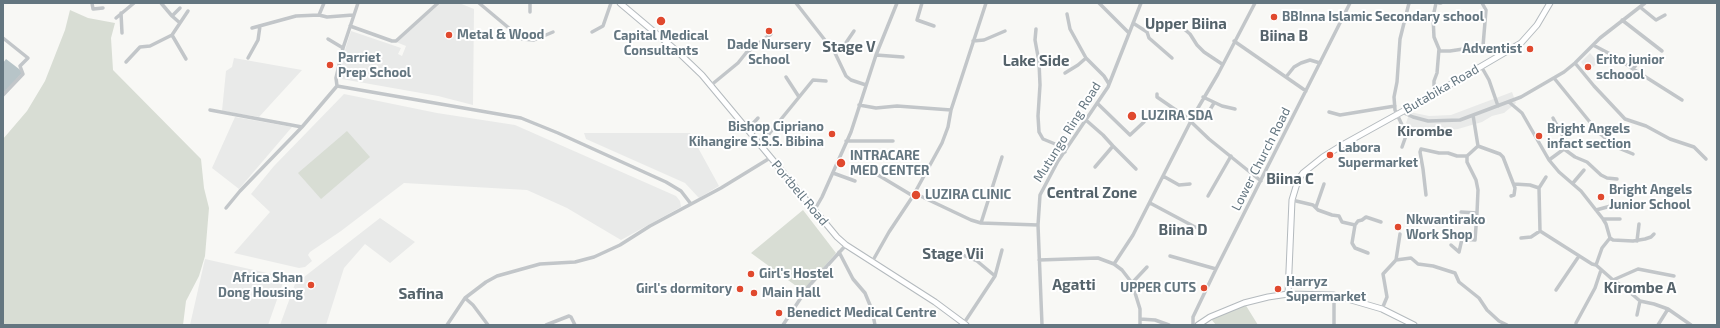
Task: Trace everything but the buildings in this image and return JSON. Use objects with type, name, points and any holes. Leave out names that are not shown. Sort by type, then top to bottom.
[{"type":"main road","name":"Portbell Road","points":[[620,3],[689,62],[837,237],[846,245],[935,302],[965,324]]},
{"type":"main road","name":"Butabika Road","points":[[1288,294],[1292,200],[1298,180],[1311,166],[1344,144],[1434,94],[1501,55],[1525,39],[1537,25],[1550,3]]},
{"type":"main road","points":[[1198,325],[1210,317],[1244,303],[1288,294],[1334,295],[1382,309],[1414,325]]},
{"type":"street","points":[[92,3],[93,9],[103,8]]},
{"type":"street","points":[[116,18],[121,12],[134,3]]},
{"type":"street","points":[[161,3],[180,23]]},
{"type":"street","points":[[319,15],[324,3]]},
{"type":"street","points":[[338,86],[336,78],[343,48],[358,3]]},
{"type":"street","points":[[350,26],[392,41],[396,41],[438,3]]},
{"type":"street","points":[[479,3],[522,39],[534,40],[553,32]]},
{"type":"street","points":[[530,3],[530,12]]},
{"type":"street","points":[[592,32],[600,28],[604,23],[611,3]]},
{"type":"street","points":[[796,3],[835,53],[849,79],[866,85]]},
{"type":"street","points":[[814,211],[833,173],[846,141],[876,55],[897,3]]},
{"type":"street","points":[[922,3],[918,20],[934,26]]},
{"type":"street","points":[[872,262],[889,232],[914,195],[942,143],[948,127],[951,110],[986,3]]},
{"type":"street","points":[[1099,3],[1129,33]]},
{"type":"street","name":"Mutungo Ring Road","points":[[1042,325],[1038,225],[1040,195],[1043,186],[1098,104],[1109,84],[1141,3]]},
{"type":"street","points":[[1114,264],[1133,236],[1203,97],[1255,3]]},
{"type":"street","name":"Lower Church Road","points":[[1193,325],[1192,317],[1350,3]]},
{"type":"street","points":[[1402,147],[1407,133],[1403,127],[1400,113],[1395,106],[1394,97],[1397,82],[1400,39],[1409,3]]},
{"type":"street","points":[[1434,94],[1434,81],[1437,72],[1439,50],[1434,37],[1433,17],[1436,3]]},
{"type":"street","points":[[1482,3],[1486,10],[1483,46]]},
{"type":"street","points":[[1400,113],[1435,121],[1460,120],[1521,97],[1554,78],[1575,63],[1622,20],[1645,3]]},
{"type":"street","points":[[1640,6],[1656,20],[1665,15]]},
{"type":"street","points":[[172,16],[180,8]]},
{"type":"street","points":[[126,62],[138,48],[150,46],[172,35],[188,11]]},
{"type":"street","points":[[121,12],[122,33]]},
{"type":"street","points":[[1067,14],[1070,29],[1086,58],[1109,84]]},
{"type":"street","points":[[252,28],[296,16],[319,15],[327,17],[353,15]]},
{"type":"street","points":[[1622,20],[1662,51]]},
{"type":"street","points":[[1133,23],[1147,32],[1150,38],[1172,58]]},
{"type":"street","points":[[1177,23],[1190,34],[1197,46],[1222,64]]},
{"type":"street","points":[[248,58],[258,40],[260,26]]},
{"type":"street","points":[[1036,29],[1035,40],[1039,62],[1040,85],[1038,116],[1039,132],[1043,139],[1060,146],[1065,152]]},
{"type":"street","points":[[835,53],[840,50],[854,31]]},
{"type":"street","points":[[974,41],[984,40],[1005,31]]},
{"type":"street","points":[[710,86],[738,63],[746,53],[771,34]]},
{"type":"street","points":[[172,35],[186,59]]},
{"type":"street","points":[[3,38],[28,58],[20,67],[23,74],[3,95]]},
{"type":"street","points":[[328,39],[343,48]]},
{"type":"street","points":[[1234,41],[1306,91]]},
{"type":"street","points":[[1593,45],[1616,56],[1633,69],[1682,100]]},
{"type":"street","points":[[1439,50],[1450,52],[1483,46],[1494,49],[1501,55]]},
{"type":"street","points":[[876,55],[903,57]]},
{"type":"street","points":[[1633,69],[1642,57]]},
{"type":"street","points":[[1065,72],[1078,65],[1086,58]]},
{"type":"street","points":[[1286,77],[1294,67],[1301,63],[1310,60],[1320,63]]},
{"type":"street","points":[[1575,63],[1625,119],[1646,126],[1670,139],[1694,147],[1706,159]]},
{"type":"street","points":[[1481,66],[1489,80],[1498,106]]},
{"type":"street","points":[[786,77],[799,97]]},
{"type":"street","points":[[1554,78],[1585,117],[1609,142],[1616,147],[1634,154]]},
{"type":"street","points":[[760,145],[814,80],[826,81]]},
{"type":"street","points":[[226,208],[240,191],[302,127],[338,86]]},
{"type":"street","points":[[338,86],[521,118],[558,133],[666,182],[681,191],[691,204]]},
{"type":"street","points":[[1157,94],[1157,97],[1191,121],[1209,139],[1261,181]]},
{"type":"street","points":[[1203,97],[1235,109]]},
{"type":"street","points":[[1208,113],[1214,102]]},
{"type":"street","points":[[1509,102],[1522,113],[1549,160],[1559,172],[1573,183],[1603,218],[1610,238],[1614,241],[1636,241],[1651,237],[1654,234]]},
{"type":"street","points":[[1098,104],[1130,135],[1144,122]]},
{"type":"street","points":[[859,105],[876,108],[897,106],[951,110]]},
{"type":"street","points":[[1329,112],[1340,115],[1395,106]]},
{"type":"street","points":[[210,110],[302,127]]},
{"type":"street","points":[[1473,115],[1478,146]]},
{"type":"street","points":[[747,130],[758,118]]},
{"type":"street","points":[[1549,160],[1564,149],[1566,142],[1553,118]]},
{"type":"street","points":[[1086,121],[1103,135],[1112,146],[1136,169]]},
{"type":"street","points":[[846,141],[893,141]]},
{"type":"street","points":[[1096,167],[1112,146]]},
{"type":"street","points":[[1426,195],[1421,149],[1439,153],[1448,153],[1457,156],[1467,156],[1478,146]]},
{"type":"street","points":[[1478,146],[1502,155],[1515,188],[1514,195],[1511,196]]},
{"type":"street","points":[[1564,149],[1575,157],[1587,162],[1601,175],[1607,178],[1617,179]]},
{"type":"street","points":[[1208,196],[1231,156]]},
{"type":"street","points":[[1451,244],[1459,252],[1462,239],[1474,240],[1478,190],[1476,180],[1467,162],[1467,156]]},
{"type":"street","points":[[981,223],[1002,157]]},
{"type":"street","points":[[447,325],[465,298],[486,282],[497,276],[540,264],[575,262],[589,258],[620,245],[650,226],[722,188],[770,158]]},
{"type":"street","points":[[1573,183],[1584,170]]},
{"type":"street","points":[[833,173],[855,181]]},
{"type":"street","points":[[878,175],[914,195],[971,220],[981,223],[1038,225]]},
{"type":"street","points":[[1163,176],[1179,185],[1190,184]]},
{"type":"street","points":[[1540,230],[1539,188],[1546,177]]},
{"type":"street","points":[[1316,207],[1324,184]]},
{"type":"street","points":[[1514,184],[1530,185],[1539,188]]},
{"type":"street","points":[[1292,200],[1316,207],[1332,215],[1339,216],[1343,223],[1355,225]]},
{"type":"street","points":[[1150,203],[1195,227],[1202,228]]},
{"type":"street","points":[[1596,210],[1622,203]]},
{"type":"street","points":[[1461,212],[1477,213]]},
{"type":"street","points":[[1368,253],[1355,248],[1352,244],[1355,225],[1358,221],[1366,217],[1381,222]]},
{"type":"street","points":[[1603,218],[1620,219]]},
{"type":"street","points":[[1636,241],[1639,235],[1639,224]]},
{"type":"street","points":[[1521,238],[1531,237],[1540,230]]},
{"type":"street","points":[[1540,230],[1579,256],[1596,265],[1640,301],[1668,309],[1691,325]]},
{"type":"street","points":[[1382,309],[1387,297],[1383,274],[1396,260],[1400,234]]},
{"type":"street","points":[[1596,265],[1602,248],[1610,238]]},
{"type":"street","points":[[783,325],[808,287],[846,245]]},
{"type":"street","points":[[965,324],[995,276],[1002,250]]},
{"type":"street","points":[[839,252],[853,279],[865,293],[872,310],[875,325]]},
{"type":"street","points":[[958,253],[977,261],[995,276]]},
{"type":"street","points":[[1170,256],[1216,269]]},
{"type":"street","points":[[1556,290],[1579,256]]},
{"type":"street","points":[[1039,260],[1098,258],[1114,264],[1122,270],[1132,283],[1140,309],[1140,325]]},
{"type":"street","points":[[1396,260],[1411,258],[1418,264],[1432,266],[1455,273],[1459,282],[1479,298],[1485,307],[1500,321],[1507,325]]},
{"type":"street","points":[[1132,283],[1147,267]]},
{"type":"street","points":[[1613,280],[1638,269],[1674,276]]},
{"type":"street","points":[[1576,323],[1595,288],[1601,270]]},
{"type":"street","points":[[1334,295],[1334,325]]},
{"type":"street","points":[[465,298],[473,305],[488,325]]},
{"type":"street","points":[[1637,315],[1640,301]]},
{"type":"street","points":[[1658,325],[1668,309]]},
{"type":"street","points":[[546,325],[570,316],[575,325]]},
{"type":"street","points":[[1140,318],[1155,320],[1169,325]]},
{"type":"shaded area","points":[[441,3],[459,3],[474,9],[473,105],[438,96],[336,78],[351,31],[401,48],[398,54],[402,56],[406,46],[396,42]]},
{"type":"shaded area","points":[[70,10],[88,18],[115,23],[111,38],[113,70],[201,159],[204,188],[209,208],[205,256],[199,276],[186,301],[183,325],[3,325],[3,139],[27,111],[45,81],[65,30]]},
{"type":"shaded area","name":"Erito junior schoool","points":[[1590,53],[1598,62],[1588,72],[1581,62]]},
{"type":"shaded area","points":[[234,58],[302,70],[259,117],[222,111],[226,71],[232,67]]},
{"type":"shaded area","points":[[6,59],[23,72],[3,94],[3,63]]},
{"type":"shaded area","points":[[1512,92],[1516,103],[1504,113],[1492,116],[1482,122],[1458,129],[1432,132],[1415,129],[1406,123],[1410,112],[1429,116],[1451,115]]},
{"type":"shaded area","points":[[344,94],[437,113],[515,125],[676,196],[680,201],[681,207],[621,240],[567,208],[527,190],[404,183],[341,231],[310,252],[308,255],[312,261],[305,267],[299,268],[234,253],[270,212],[251,194],[274,166]]},
{"type":"shaded area","points":[[235,117],[292,127],[239,189],[212,168]]},
{"type":"shaded area","points":[[347,131],[370,157],[321,199],[298,173]]},
{"type":"shaded area","points":[[584,133],[690,133],[719,186],[699,198],[685,183],[586,139]]},
{"type":"shaded area","points":[[803,210],[836,253],[803,291],[751,253]]},
{"type":"shaded area","points":[[380,218],[415,242],[390,263],[365,244],[344,268],[326,325],[280,325],[295,284]]},
{"type":"shaded area","points":[[205,259],[285,277],[268,325],[190,325]]},
{"type":"shaded area","points":[[1245,304],[1258,325],[1216,325],[1211,319]]},
{"type":"place","name":"BBInna Islamic Secondary school","points":[[1274,17]]},
{"type":"place","name":"Capital Medical Consultants","points":[[661,21]]},
{"type":"place","name":"Dade Nursery School","points":[[769,31]]},
{"type":"place","name":"Metal & Wood","points":[[449,35]]},
{"type":"place","name":"Adventist","points":[[1530,49]]},
{"type":"place","name":"Parriet Prep School","points":[[330,65]]},
{"type":"place","name":"Erito junior schoool","points":[[1588,67]]},
{"type":"place","name":"LUZIRA SDA","points":[[1132,116]]},
{"type":"place","name":"Bishop Cipriano Kihangire S.S.S. Bibina","points":[[832,134]]},
{"type":"place","name":"Bright Angels infact section","points":[[1539,136]]},
{"type":"place","name":"Labora Supermarket","points":[[1330,155]]},
{"type":"place","name":"INTRACARE MED CENTER","points":[[841,163]]},
{"type":"place","name":"LUZIRA CLINIC","points":[[916,195]]},
{"type":"place","name":"Bright Angels Junior School","points":[[1601,197]]},
{"type":"place","name":"Nkwantirako Work Shop","points":[[1398,227]]},
{"type":"place","name":"Girl's Hostel","points":[[751,274]]},
{"type":"place","name":"Africa Shan Dong Housing","points":[[311,285]]},
{"type":"place","name":"UPPER CUTS","points":[[1204,288]]},
{"type":"place","name":"Girl's dormitory","points":[[740,289]]},
{"type":"place","name":"Harryz Supermarket","points":[[1278,289]]},
{"type":"place","name":"Main Hall","points":[[754,293]]},
{"type":"place","name":"Benedict Medical Centre","points":[[779,313]]},
{"type":"district","name":"Upper Biina","points":[[1186,24]]},
{"type":"district","name":"Biina B","points":[[1284,36]]},
{"type":"district","name":"Stage V","points":[[849,47]]},
{"type":"district","name":"Lake Side","points":[[1036,61]]},
{"type":"district","name":"Kirombe","points":[[1425,131]]},
{"type":"district","name":"Biina C","points":[[1290,179]]},
{"type":"district","name":"Central Zone","points":[[1092,193]]},
{"type":"district","name":"Biina D","points":[[1183,230]]},
{"type":"district","name":"Stage Vii","points":[[953,254]]},
{"type":"district","name":"Agatti","points":[[1074,285]]},
{"type":"district","name":"Kirombe A","points":[[1640,288]]},
{"type":"district","name":"Safina","points":[[421,294]]}]
